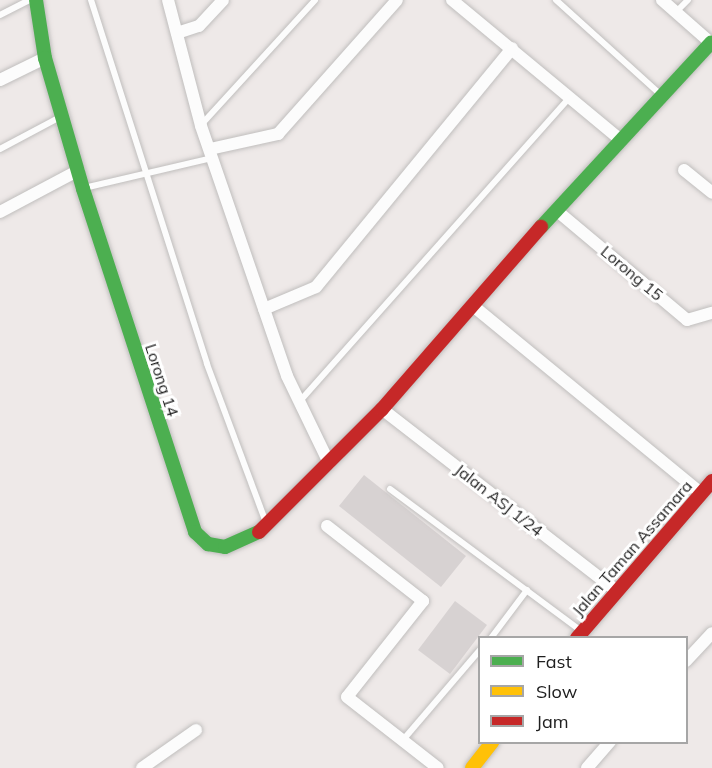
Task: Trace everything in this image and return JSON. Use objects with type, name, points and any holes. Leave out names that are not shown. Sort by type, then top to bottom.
[{"type":"street","name":"Lorong 14","points":[[36,0],[45,58],[83,189],[195,532],[208,544],[225,547],[254,537],[267,526],[382,409],[618,138],[711,44]]},
{"type":"street","points":[[168,0],[201,126],[264,309],[300,402],[329,463]]},
{"type":"street","points":[[177,33],[199,26],[223,0]]},
{"type":"street","points":[[212,153],[278,134],[397,0]]},
{"type":"street","points":[[452,0],[618,138]]},
{"type":"street","points":[[662,0],[711,44]]},
{"type":"street","points":[[264,309],[316,287],[512,48]]},
{"type":"street","points":[[0,80],[45,58]]},
{"type":"street","points":[[0,212],[79,170]]},
{"type":"street","points":[[684,170],[712,193]]},
{"type":"street","name":"Lorong 15","points":[[556,210],[687,320],[712,313]]},
{"type":"street","points":[[472,305],[701,493]]},
{"type":"street","name":"Jalan ASJ 1/24","points":[[382,409],[615,590]]},
{"type":"street","name":"Jalan Taman Assamara","points":[[579,635],[615,590],[712,481]]},
{"type":"street","points":[[327,526],[423,601],[346,697],[438,768]]},
{"type":"street","points":[[688,660],[712,633]]},
{"type":"street","points":[[142,768],[196,729]]},
{"type":"street","points":[[472,768],[490,744]]},
{"type":"street","points":[[587,768],[608,744]]},
{"type":"lane","points":[[0,15],[29,0]]},
{"type":"lane","points":[[91,0],[207,364],[267,526]]},
{"type":"lane","points":[[201,126],[315,0]]},
{"type":"lane","points":[[556,0],[662,96]]},
{"type":"lane","points":[[676,12],[688,0]]},
{"type":"lane","points":[[300,402],[570,97]]},
{"type":"lane","points":[[0,149],[62,116]]},
{"type":"lane","points":[[83,189],[212,153]]},
{"type":"lane","points":[[390,489],[527,590],[579,635]]},
{"type":"lane","points":[[492,636],[527,590]]},
{"type":"lane","points":[[402,741],[478,653]]},
{"type":"building","points":[[364,475],[466,556],[441,587],[339,506]]},
{"type":"building","points":[[455,601],[487,625],[450,674],[418,650]]},
{"type":"traffic: fast","points":[[36,0],[45,58],[83,189],[195,532],[208,544],[225,547],[259,532]]},
{"type":"traffic: fast","points":[[541,227],[711,43]]},
{"type":"traffic: slow","points":[[472,768],[490,744]]},
{"type":"traffic: jam","points":[[259,532],[382,409],[541,227]]},
{"type":"traffic: jam","points":[[579,636],[712,481]]}]
